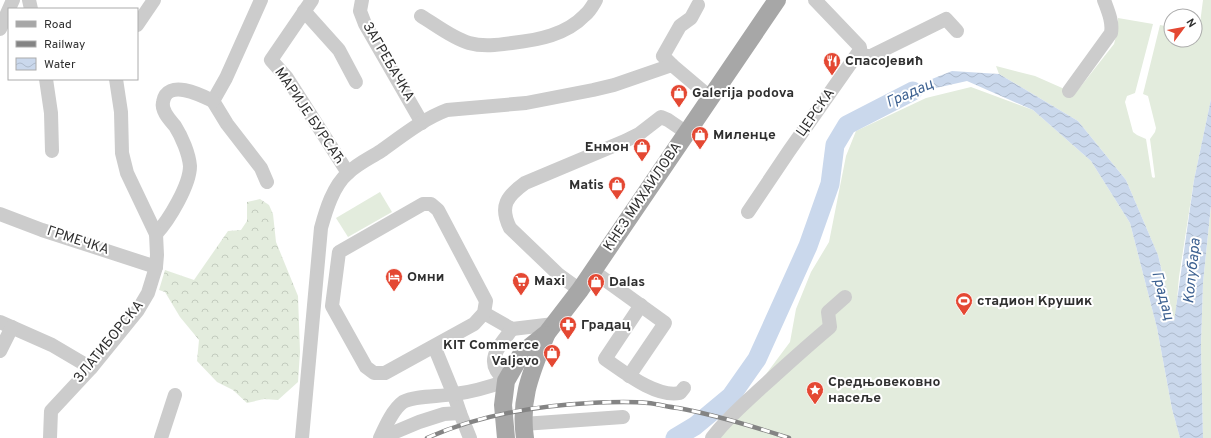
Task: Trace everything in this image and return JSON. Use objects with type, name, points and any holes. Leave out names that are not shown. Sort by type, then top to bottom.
[{"type":"main road","name":"КНЕЗ МИХАИЛОВА","points":[[506,438],[503,405],[506,381],[522,353],[550,328],[580,290],[777,0]]},
{"type":"main road","name":"КНЕЗ МИХАИЛОВА","points":[[525,434],[524,402],[529,376],[550,328]]},
{"type":"street","points":[[138,24],[154,0]]},
{"type":"street","points":[[213,101],[226,78],[261,0]]},
{"type":"street","name":"ЗАГРЕБАЧКА","points":[[362,0],[360,11],[365,24],[422,123]]},
{"type":"street","points":[[420,16],[468,43],[479,45],[502,45],[535,40],[564,30],[586,15],[596,0]]},
{"type":"street","points":[[815,0],[860,47],[859,53],[867,56],[871,56],[946,19],[957,31]]},
{"type":"street","points":[[1070,91],[1111,33],[1111,18],[1104,0]]},
{"type":"street","points":[[698,5],[692,18],[680,26],[663,56],[711,98]]},
{"type":"street","points":[[308,6],[343,57],[356,82]]},
{"type":"street","name":"МАРИЈЕ БУРСАЋ","points":[[308,6],[271,60],[287,78],[348,173]]},
{"type":"street","points":[[0,29],[8,11]]},
{"type":"street","name":"ЦЕРСКА","points":[[748,212],[789,151],[859,53]]},
{"type":"street","points":[[302,438],[321,228],[324,216],[335,191],[348,173],[437,113],[447,110],[526,103],[585,91],[614,85],[672,65]]},
{"type":"street","points":[[46,80],[52,113],[52,151]]},
{"type":"street","name":"ЗЛАТИБОРСКА","points":[[50,438],[51,410],[91,368],[138,310],[148,293],[156,267],[156,234],[125,167],[122,153],[121,112],[116,80]]},
{"type":"street","points":[[156,234],[167,220],[181,197],[190,166],[181,136],[164,108],[164,99],[168,93],[176,90],[194,92],[213,101],[227,124],[261,168],[267,182]]},
{"type":"street","points":[[580,290],[559,275],[510,228],[505,218],[505,205],[513,192],[525,183],[639,134],[662,117],[686,133]]},
{"type":"street","points":[[423,204],[431,204],[438,210],[486,301],[484,313],[474,324],[434,346],[385,373],[374,373],[366,367],[332,306],[339,252],[423,204]]},
{"type":"street","name":"ГРМЕЧКА","points":[[0,214],[42,230],[156,267]]},
{"type":"street","points":[[593,271],[666,323],[629,376]]},
{"type":"street","points":[[712,438],[721,426],[743,405],[801,351],[830,327],[828,312],[845,297]]},
{"type":"street","points":[[641,305],[605,359],[629,376],[655,390],[674,394],[680,393],[684,388]]},
{"type":"street","points":[[484,313],[512,329],[550,328]]},
{"type":"street","points":[[0,351],[6,325],[52,345],[91,368]]},
{"type":"street","points":[[506,381],[498,375],[494,368],[494,355],[512,329]]},
{"type":"street","points":[[434,346],[470,438]]},
{"type":"street","points":[[380,438],[388,420],[402,403],[410,399],[454,395],[506,381]]},
{"type":"street","points":[[160,438],[175,395]]},
{"type":"street","points":[[380,438],[419,422],[444,414],[460,413]]},
{"type":"street","points":[[525,434],[623,417]]},
{"type":"green space","points":[[1203,0],[1211,0],[1211,99],[1194,180],[1179,277],[1175,323],[1158,255],[1126,180],[1078,121],[999,74],[996,66],[1035,76],[1069,91],[1074,95],[1114,44],[1118,29],[1118,18],[1153,24],[1135,93],[1127,96],[1125,102],[1133,132],[1146,139],[1152,177],[1154,178],[1150,139],[1156,128],[1148,96],[1143,94],[1160,25],[1163,26],[1163,48],[1203,48]]},
{"type":"green space","name":"стадион Крушик","points":[[971,87],[1033,110],[1091,161],[1130,223],[1157,328],[1172,409],[1180,438],[712,438],[743,405],[790,342],[796,309],[811,272],[829,242],[846,156],[856,131],[926,98]]},
{"type":"green space","points":[[380,192],[392,212],[348,237],[336,218]]},
{"type":"green space","points":[[260,199],[269,205],[273,214],[276,242],[298,296],[300,352],[298,382],[278,400],[264,399],[247,403],[233,390],[217,382],[197,361],[199,340],[180,317],[165,292],[159,290],[165,270],[194,280],[228,231],[241,230],[247,221],[247,202]]},
{"type":"green space","points":[[1211,205],[1211,438],[1203,438],[1201,345],[1203,283]]},
{"type":"water","name":"Колубара","points":[[952,71],[999,74],[1078,121],[1126,180],[1158,255],[1174,322],[1194,180],[1211,99],[1211,205],[1203,283],[1201,345],[1203,438],[1180,438],[1172,409],[1157,328],[1130,223],[1091,161],[1033,110],[967,81],[927,90],[889,104],[907,89]]},
{"type":"waterway","name":"Градац","points":[[675,438],[695,426],[731,396],[757,359],[808,246],[830,184],[835,145],[847,125],[913,91]]},
{"type":"railway","points":[[427,438],[467,423],[507,413],[548,406],[604,402],[652,403],[734,421],[789,438]]},
{"type":"place","name":"Спасојевић","points":[[832,76]]},
{"type":"place","name":"Galerija podova","points":[[679,108]]},
{"type":"place","name":"Миленце","points":[[700,150]]},
{"type":"place","name":"Енмон","points":[[642,162]]},
{"type":"place","name":"Matis","points":[[617,200]]},
{"type":"place","name":"Омни","points":[[394,292]]},
{"type":"place","name":"Maxi","points":[[521,296]]},
{"type":"place","name":"Dalas","points":[[596,297]]},
{"type":"place","name":"стадион Крушик","points":[[964,316]]},
{"type":"place","name":"Градац","points":[[568,340]]},
{"type":"place","name":"KIT Commerce Valjevo","points":[[552,368]]},
{"type":"place","name":"Средњовековно насеље","points":[[815,405]]}]
